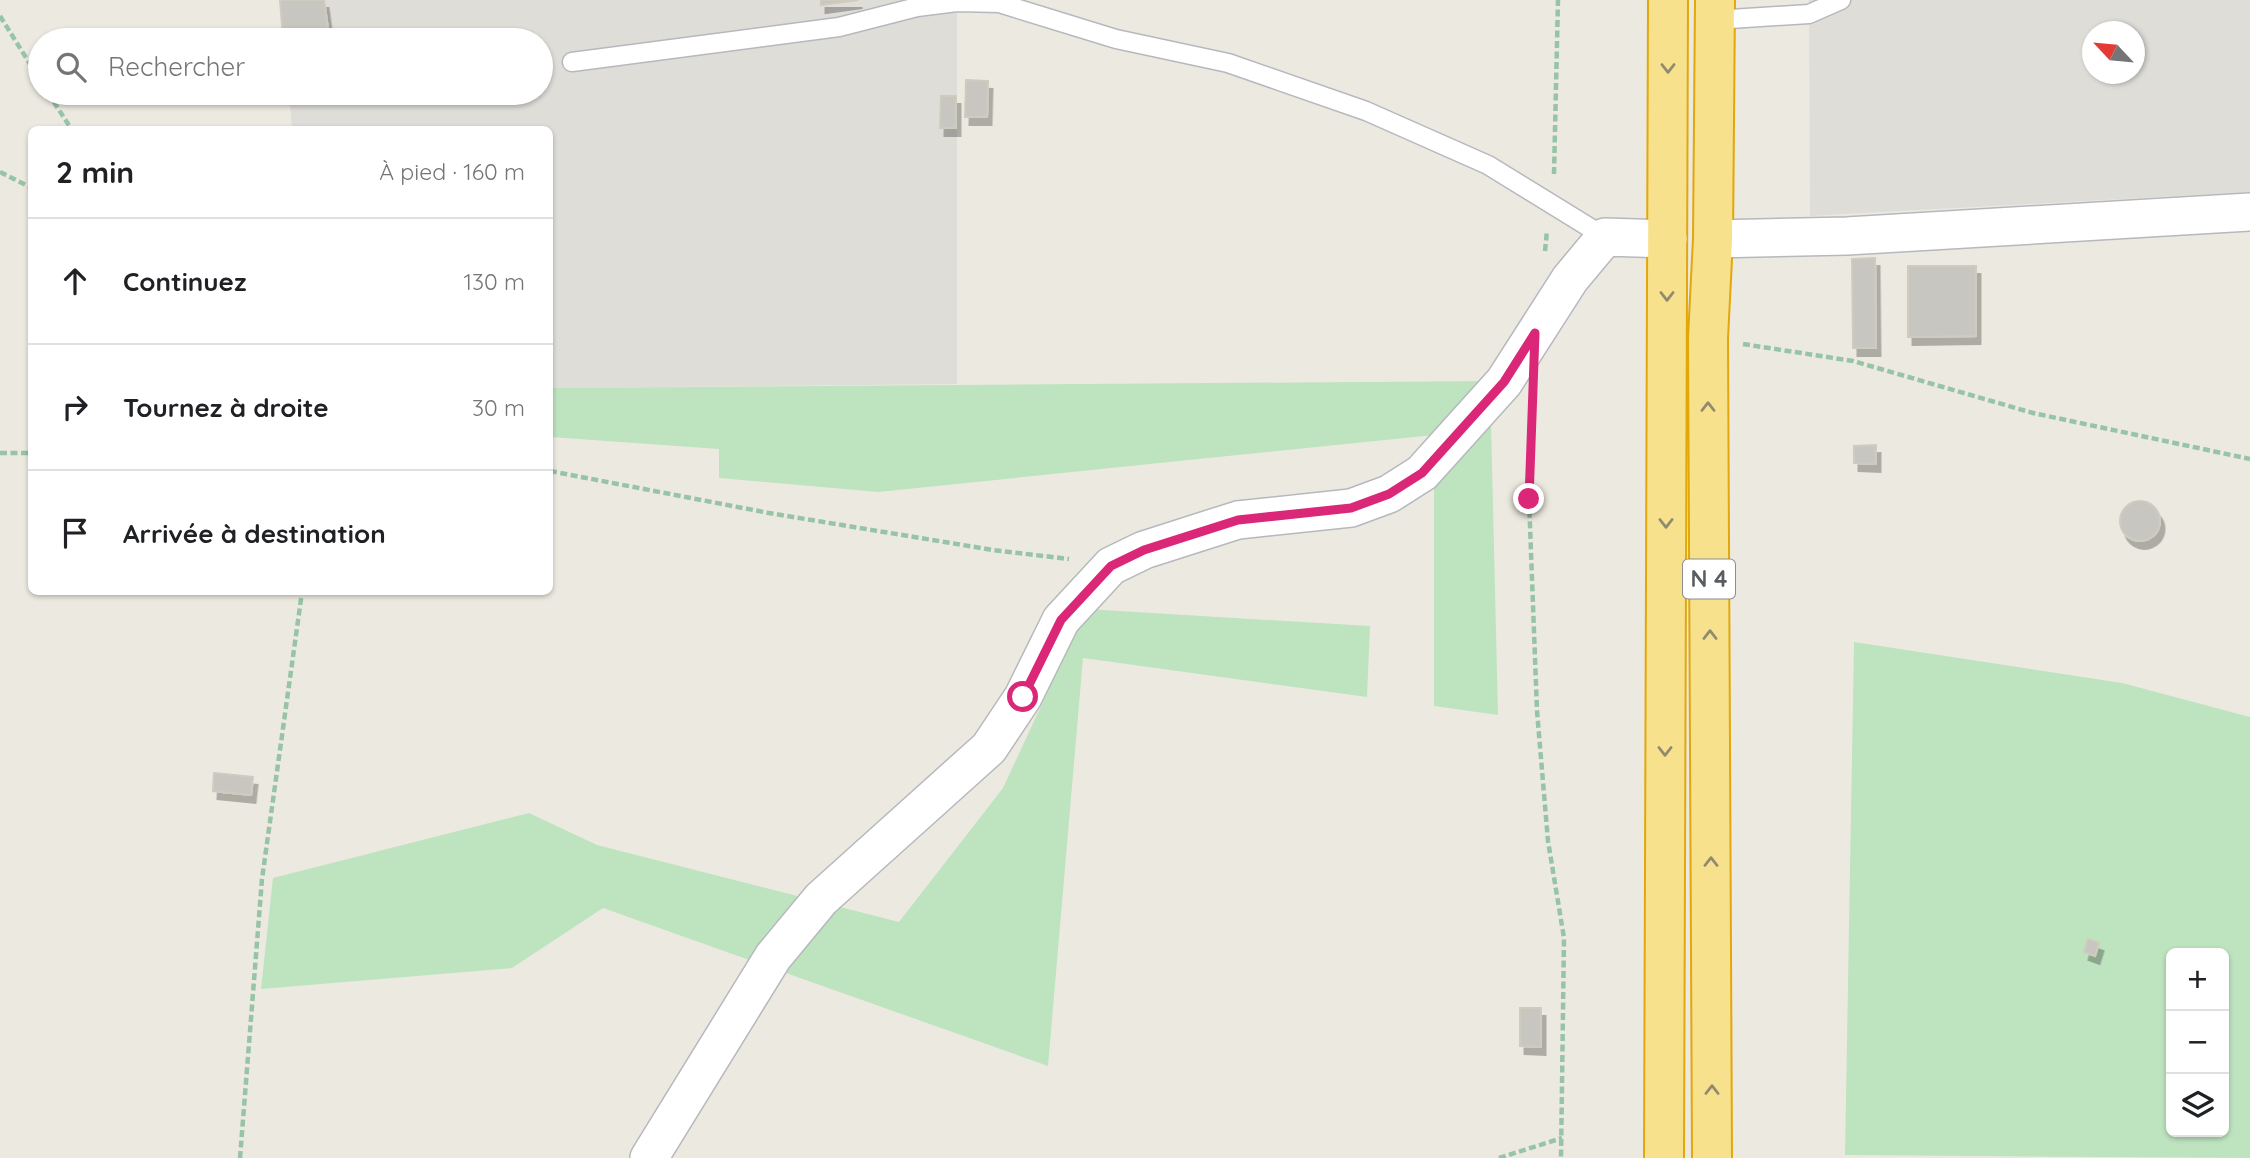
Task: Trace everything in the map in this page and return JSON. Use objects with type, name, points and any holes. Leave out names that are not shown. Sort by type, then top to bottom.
[{"type":"highway","name":"N 4","points":[[1664,1158],[1668,0]]},
{"type":"highway","name":"N 4","points":[[1712,1158],[1708,338],[1713,239],[1715,10]]},
{"type":"street","points":[[1713,239],[1847,236],[2250,212]]},
{"type":"street","points":[[649,1158],[773,957],[821,899],[989,748],[1023,697],[1061,620],[1111,566],[1144,550],[1238,520],[1351,508],[1389,494],[1422,473],[1504,382],[1570,278],[1605,237],[1668,239]]},
{"type":"lane","points":[[1715,10],[1809,15],[1841,0]]},
{"type":"lane","points":[[572,62],[839,27],[917,7],[957,2],[999,3],[1116,39],[1228,63],[1366,111],[1488,165],[1605,237]]},
{"type":"path","points":[[1544,256],[1555,166],[1558,0]]},
{"type":"path","points":[[0,16],[28,61]]},
{"type":"path","points":[[56,105],[69,126]]},
{"type":"path","points":[[0,172],[28,186]]},
{"type":"path","points":[[1708,338],[1853,361],[2033,413],[2250,459]]},
{"type":"path","points":[[1532,402],[1529,499],[1537,711],[1548,841],[1564,938],[1561,1158]]},
{"type":"path","points":[[0,453],[28,453]]},
{"type":"path","points":[[553,472],[769,513],[1111,566]]},
{"type":"path","points":[[240,1158],[262,879],[302,595]]},
{"type":"path","points":[[1499,1158],[1562,1138]]},
{"type":"shaded area","points":[[280,0],[957,0],[957,384],[553,388],[553,126],[292,126],[290,105],[553,105],[553,28],[283,28]]},
{"type":"shaded area","points":[[1809,0],[2250,0],[2250,192],[1810,216]]},
{"type":"green space","points":[[1490,381],[1498,715],[1434,706],[1434,435],[878,492],[719,478],[719,449],[553,437],[553,388]]},
{"type":"green space","points":[[1086,609],[1370,626],[1367,697],[1083,658],[1048,1066],[603,908],[512,968],[261,989],[273,878],[529,813],[597,845],[899,922],[1003,788]]},
{"type":"green space","points":[[1854,642],[2122,683],[2250,717],[2250,1158],[1845,1155]]},
{"type":"building","points":[[280,0],[324,0],[328,28],[282,28]]},
{"type":"building","points":[[821,0],[858,0],[821,5]]},
{"type":"building","points":[[966,80],[988,81],[987,117],[965,117]]},
{"type":"building","points":[[941,96],[956,96],[956,128],[940,128]]},
{"type":"building","points":[[1875,258],[1876,348],[1853,348],[1852,259]]},
{"type":"building","points":[[1908,266],[1976,266],[1976,336],[1908,337]]},
{"type":"building","points":[[1876,445],[1876,464],[1854,463],[1854,446]]},
{"type":"building","points":[[2140,501],[2154,507],[2160,521],[2154,535],[2140,541],[2126,535],[2120,521],[2126,507]]},
{"type":"building","points":[[214,773],[253,777],[251,795],[213,791]]},
{"type":"building","points":[[2088,939],[2099,943],[2095,956],[2084,952]]},
{"type":"building","points":[[1520,1008],[1541,1008],[1541,1047],[1520,1046]]},
{"type":"route","points":[[1023,697],[1061,620],[1111,566],[1144,550],[1238,520],[1351,508],[1389,494],[1422,473],[1504,382],[1535,333],[1529,499]]}]
